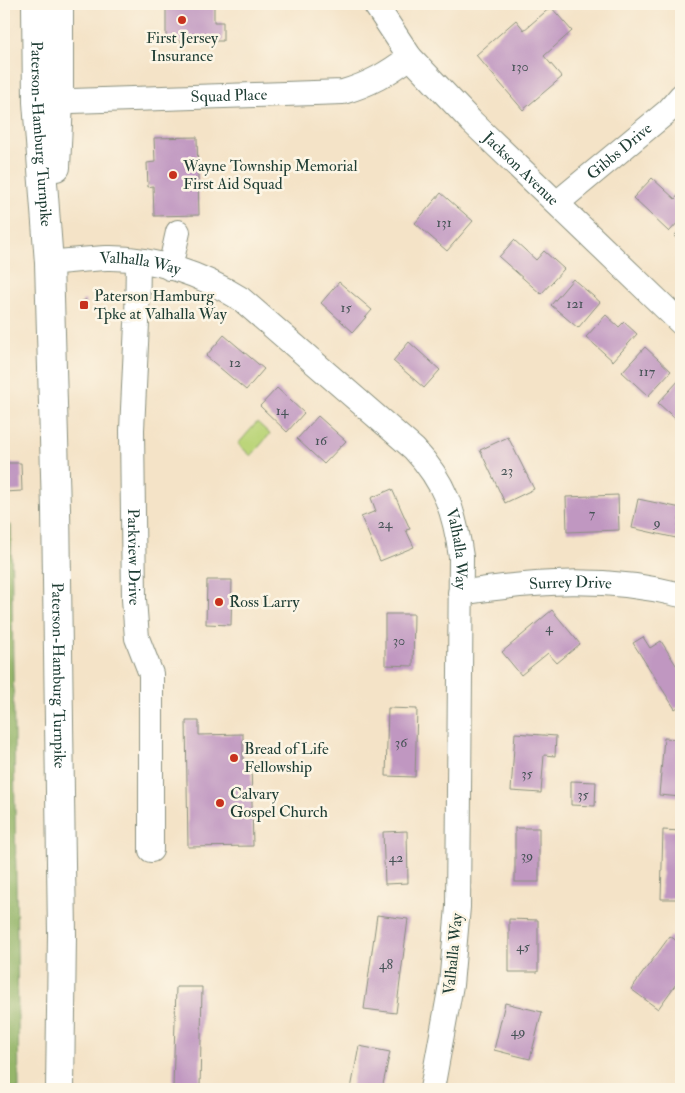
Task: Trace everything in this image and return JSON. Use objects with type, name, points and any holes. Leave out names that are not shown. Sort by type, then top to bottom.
[{"type":"main road","name":"Paterson-Hamburg Turnpike","points":[[36,4],[48,101],[54,205],[49,263],[56,509],[62,934],[60,1089]]},
{"type":"main road","name":"Paterson-Hamburg Turnpike","points":[[48,101],[59,4]]},
{"type":"street","name":"Jackson Avenue","points":[[375,4],[410,57],[472,122],[681,323]]},
{"type":"street","name":"Squad Place","points":[[48,101],[342,92],[364,86],[386,75],[410,57]]},
{"type":"street","name":"Gibbs Drive","points":[[557,204],[668,110],[681,96]]},
{"type":"street","points":[[170,268],[178,232]]},
{"type":"street","name":"Valhalla Way","points":[[49,263],[108,258],[138,261],[170,268],[201,278],[241,300],[414,449],[436,476],[449,501],[457,528],[461,557],[458,907],[451,985],[432,1089]]},
{"type":"street","name":"Parkview Drive","points":[[138,261],[132,430],[134,599],[138,638],[150,674],[151,850]]},
{"type":"street","name":"Surrey Drive","points":[[460,593],[510,585],[558,582],[615,584],[652,588],[681,595]]},
{"type":"green space","points":[[257,422],[270,434],[251,456],[238,444]]},
{"type":"green space","points":[[4,525],[11,525],[19,1089],[4,1089]]},
{"type":"building","points":[[166,4],[214,4],[214,22],[223,22],[223,41],[166,41]]},
{"type":"building","points":[[551,7],[572,31],[544,56],[562,77],[523,110],[476,55],[516,20],[524,30]]},
{"type":"building","name":"Wayne Township Memorial First Aid Squad","points":[[197,137],[199,215],[154,216],[153,186],[148,187],[147,163],[155,162],[154,138]]},
{"type":"building","points":[[652,178],[675,199],[681,192],[681,219],[669,232],[633,198]]},
{"type":"building","points":[[441,193],[473,221],[447,251],[415,223]]},
{"type":"building","points":[[681,229],[681,243],[674,236]]},
{"type":"building","points":[[514,240],[536,260],[544,251],[564,269],[541,294],[499,257]]},
{"type":"building","points":[[573,279],[600,302],[578,328],[551,305]]},
{"type":"building","points":[[339,282],[372,310],[353,332],[321,303]]},
{"type":"building","points":[[86,300],[86,309],[82,309],[82,301]]},
{"type":"building","points":[[606,315],[619,327],[624,322],[637,334],[613,361],[586,337]]},
{"type":"building","points":[[224,335],[264,369],[246,390],[206,356]]},
{"type":"building","points":[[409,342],[440,370],[424,388],[393,361]]},
{"type":"building","points":[[645,347],[671,371],[648,396],[622,372]]},
{"type":"building","points":[[681,378],[681,424],[658,403]]},
{"type":"building","points":[[277,388],[304,413],[287,432],[260,406]]},
{"type":"building","points":[[318,416],[346,441],[324,464],[297,439]]},
{"type":"building","points":[[508,437],[534,489],[505,503],[480,450]]},
{"type":"building","points":[[4,463],[21,463],[22,491],[4,492]]},
{"type":"building","points":[[392,489],[410,529],[406,530],[414,547],[380,561],[361,517],[376,511],[371,498]]},
{"type":"building","points":[[618,495],[619,530],[567,532],[566,497]]},
{"type":"building","points":[[638,499],[681,508],[676,538],[632,528]]},
{"type":"building","name":"Ross Larry","points":[[207,580],[232,580],[231,625],[206,624]]},
{"type":"building","points":[[552,610],[580,644],[557,663],[548,653],[521,675],[502,652]]},
{"type":"building","points":[[385,614],[414,614],[413,666],[385,665]]},
{"type":"building","points":[[643,637],[650,648],[661,641],[681,673],[681,705],[675,709],[633,643]]},
{"type":"building","points":[[388,708],[417,709],[415,777],[386,776]]},
{"type":"building","name":"Calvary Gospel Church","points":[[186,721],[199,721],[199,735],[243,734],[243,760],[251,760],[253,846],[188,847]]},
{"type":"building","points":[[515,733],[556,736],[555,756],[544,755],[541,793],[511,791]]},
{"type":"building","points":[[664,738],[681,739],[681,797],[659,795]]},
{"type":"building","points":[[571,781],[596,782],[595,806],[571,805]]},
{"type":"building","points":[[515,828],[539,828],[539,882],[515,882]]},
{"type":"building","points":[[663,830],[681,831],[681,899],[661,899]]},
{"type":"building","points":[[407,831],[408,883],[385,884],[383,832]]},
{"type":"building","points":[[377,915],[408,919],[396,1013],[364,1009]]},
{"type":"building","points":[[509,919],[538,920],[538,972],[509,972]]},
{"type":"building","points":[[670,936],[681,944],[681,977],[658,1009],[631,989]]},
{"type":"building","points":[[176,987],[202,987],[200,1089],[173,1089]]},
{"type":"building","points":[[505,1003],[542,1012],[530,1059],[494,1050]]},
{"type":"building","points":[[359,1046],[390,1052],[382,1089],[351,1089]]},
{"type":"place","name":"First Jersey Insurance","points":[[182,20]]},
{"type":"place","name":"Wayne Township Memorial First Aid Squad","points":[[173,175]]},
{"type":"place","name":"Paterson Hamburg Tpke at Valhalla Way","points":[[84,305]]},
{"type":"place","name":"Ross Larry","points":[[219,602]]},
{"type":"place","name":"Bread of Life Fellowship","points":[[234,758]]},
{"type":"place","name":"Calvary Gospel Church","points":[[220,803]]}]
